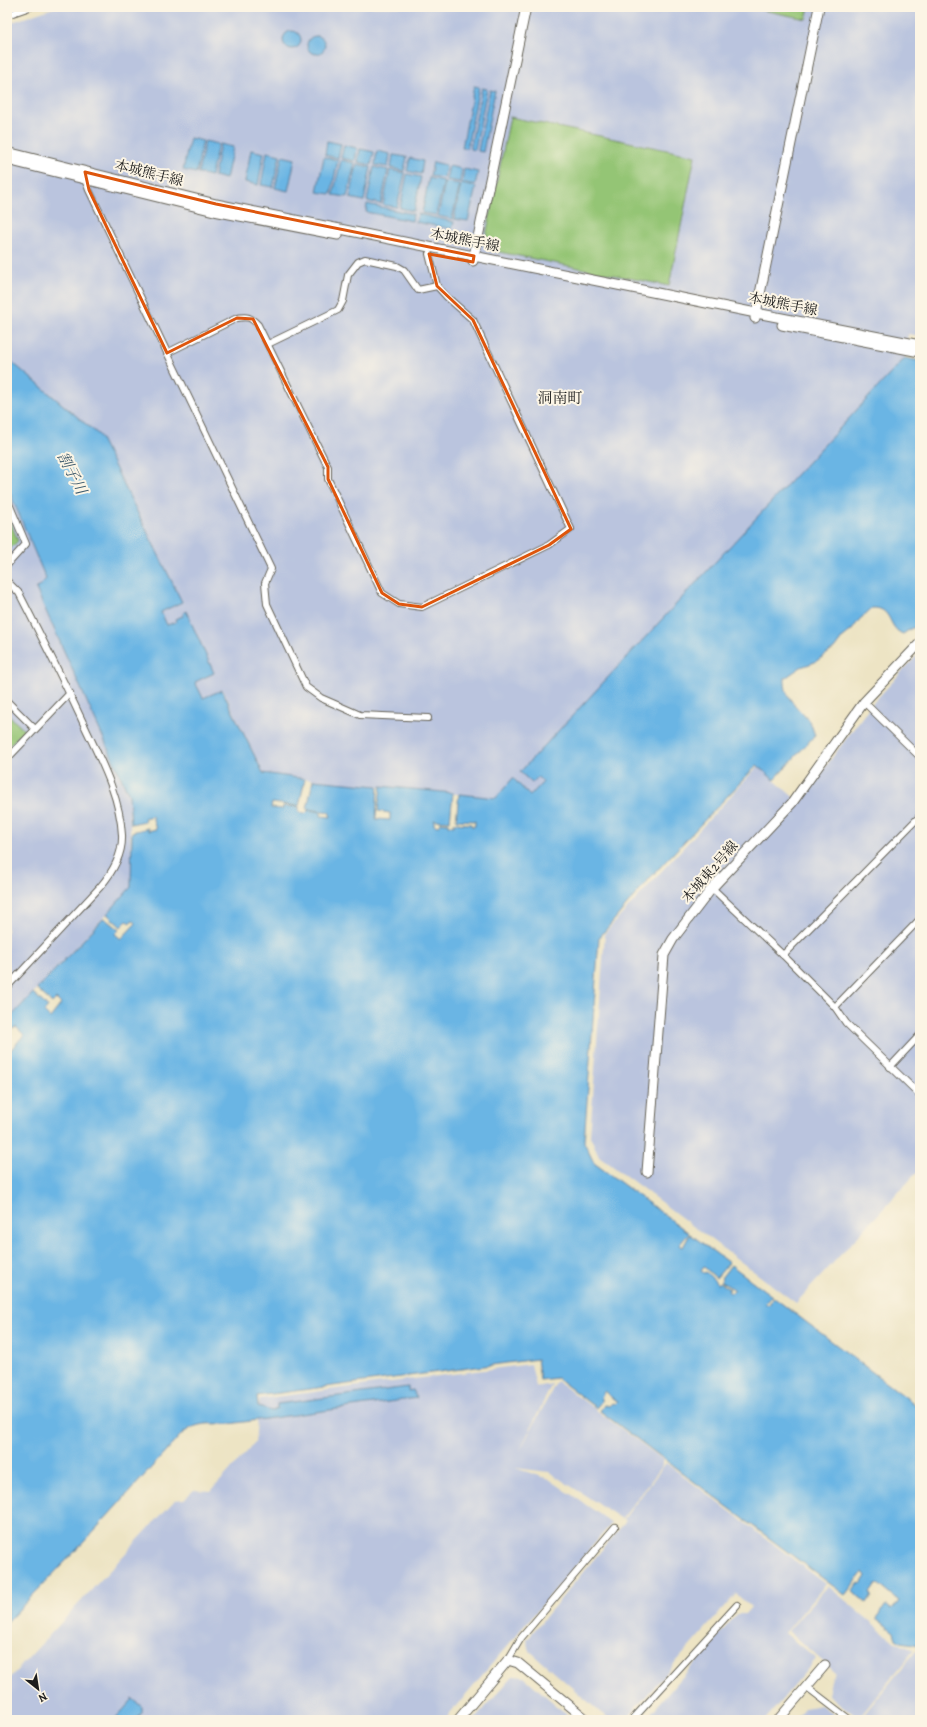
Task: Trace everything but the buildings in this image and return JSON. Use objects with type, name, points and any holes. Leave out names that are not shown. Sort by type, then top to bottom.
[{"type":"main road","points":[[474,259],[526,7]]},
{"type":"main road","points":[[755,316],[819,7]]},
{"type":"main road","name":"本城熊手線","points":[[7,152],[214,211],[429,254],[474,259]]},
{"type":"main road","name":"本城熊手線","points":[[7,160],[84,175],[474,259],[755,316],[920,352]]},
{"type":"main road","name":"本城熊手線","points":[[755,316],[920,345]]},
{"type":"main road","name":"本城東2号線","points":[[647,1172],[664,955],[673,939],[712,888],[792,803],[864,702],[920,643]]},
{"type":"main road","points":[[458,1720],[508,1660],[518,1663],[587,1720]]},
{"type":"main road","points":[[778,1720],[807,1688],[825,1665]]},
{"type":"street","points":[[7,15],[30,7]]},
{"type":"street","points":[[84,175],[272,569],[265,583],[267,604],[306,687],[321,698],[360,715],[428,718]]},
{"type":"street","points":[[168,353],[237,318],[247,316],[253,319],[258,325],[268,344],[328,467],[328,479],[382,593],[399,604],[422,607],[549,545],[571,529],[473,320],[437,286],[429,254]]},
{"type":"street","points":[[268,344],[338,310],[343,301],[348,275],[358,262],[365,259],[397,266],[404,270],[418,290],[437,286]]},
{"type":"street","points":[[7,499],[26,544],[7,565]]},
{"type":"street","points":[[7,581],[19,593],[70,693],[113,786],[122,836],[118,861],[100,887],[7,987]]},
{"type":"street","points":[[7,759],[70,693]]},
{"type":"street","points":[[7,701],[35,729]]},
{"type":"street","points":[[864,702],[920,757]]},
{"type":"street","points":[[783,955],[920,816]]},
{"type":"street","points":[[712,888],[783,955],[834,1007],[846,1023],[920,1095]]},
{"type":"street","points":[[834,1007],[920,919]]},
{"type":"street","points":[[890,1066],[920,1035]]},
{"type":"street","points":[[508,1660],[521,1638],[615,1527]]},
{"type":"street","points":[[632,1720],[737,1605]]},
{"type":"street","points":[[807,1688],[850,1720]]},
{"type":"highlighted area","points":[[85,172],[216,204],[474,256],[473,262],[429,254],[437,286],[473,320],[571,529],[549,545],[422,607],[399,604],[382,593],[328,479],[328,467],[253,319],[237,318],[167,353],[89,190]]},
{"type":"shaded area","points":[[56,7],[920,7],[920,336],[908,334],[905,358],[538,777],[544,782],[530,796],[524,790],[496,798],[313,780],[263,773],[223,690],[203,699],[195,682],[214,673],[183,616],[168,626],[161,612],[181,602],[99,435],[7,358],[7,24]]},
{"type":"shaded area","points":[[7,486],[46,579],[36,589],[129,795],[132,887],[7,1021]]},
{"type":"shaded area","points":[[920,652],[920,1169],[796,1303],[599,1156],[590,1136],[605,933],[758,766],[799,802],[872,704]]},
{"type":"shaded area","points":[[531,1364],[536,1387],[552,1384],[519,1452],[557,1381],[662,1459],[663,1465],[622,1519],[549,1472],[515,1468],[549,1479],[612,1523],[444,1720],[7,1720],[7,1681],[175,1500],[184,1499],[194,1490],[211,1491],[255,1443],[259,1399]]},
{"type":"shaded area","points":[[666,1463],[826,1584],[785,1633],[816,1659],[765,1720],[645,1720],[737,1614],[745,1614],[751,1607],[735,1593],[736,1594],[625,1720],[609,1720],[530,1651],[527,1639],[626,1521],[624,1519]]},
{"type":"shaded area","points":[[828,1586],[895,1642],[914,1650],[859,1718],[828,1695],[831,1680],[836,1673],[788,1631]]},
{"type":"shaded area","points":[[916,1651],[920,1653],[920,1720],[863,1720],[861,1718]]},
{"type":"shaded area","points":[[513,1676],[524,1677],[573,1720],[474,1720]]},
{"type":"shaded area","points":[[821,1705],[841,1720],[795,1720],[805,1708]]},
{"type":"green space","points":[[748,7],[809,7],[806,19]]},
{"type":"green space","points":[[510,117],[695,156],[669,286],[489,250],[484,245]]},
{"type":"green space","points":[[7,513],[18,541],[7,552]]},
{"type":"green space","points":[[7,714],[24,730],[7,748]]},
{"type":"water","points":[[288,31],[296,31],[301,36],[299,47],[296,49],[288,49],[283,44],[283,36]]},
{"type":"water","points":[[312,36],[320,36],[325,41],[323,52],[320,54],[312,54],[307,49],[307,41]]},
{"type":"water","points":[[474,86],[479,87],[467,148],[462,148]]},
{"type":"water","points":[[482,88],[487,89],[475,150],[470,149]]},
{"type":"water","points":[[490,90],[495,91],[483,152],[478,151]]},
{"type":"water","points":[[190,138],[203,141],[196,173],[183,170]]},
{"type":"water","points":[[205,141],[218,144],[211,176],[198,173]]},
{"type":"water","points":[[327,141],[341,144],[338,158],[325,155]]},
{"type":"water","points":[[220,144],[233,147],[226,179],[214,176]]},
{"type":"water","points":[[344,145],[357,148],[355,161],[341,158]]},
{"type":"water","points":[[360,149],[374,152],[371,165],[358,162]]},
{"type":"water","points":[[251,150],[264,153],[258,185],[245,182]]},
{"type":"water","points":[[377,151],[390,154],[388,167],[375,165]]},
{"type":"water","points":[[267,152],[280,155],[273,187],[261,185]]},
{"type":"water","points":[[393,155],[407,157],[404,171],[391,168]]},
{"type":"water","points":[[282,156],[295,159],[288,191],[275,188]]},
{"type":"water","points":[[324,157],[338,160],[331,194],[317,192]]},
{"type":"water","points":[[410,158],[423,161],[421,174],[407,171]]},
{"type":"water","points":[[341,160],[355,163],[347,197],[333,195]]},
{"type":"water","points":[[433,162],[446,165],[444,178],[430,176]]},
{"type":"water","points":[[357,164],[371,167],[364,201],[350,198]]},
{"type":"water","points":[[449,166],[462,169],[460,182],[446,180]]},
{"type":"water","points":[[374,167],[388,170],[381,204],[367,201]]},
{"type":"water","points":[[464,169],[478,172],[475,185],[462,183]]},
{"type":"water","points":[[390,170],[405,173],[397,207],[383,205]]},
{"type":"water","points":[[407,174],[421,177],[414,211],[400,208]]},
{"type":"water","points":[[429,178],[444,181],[436,215],[422,213]]},
{"type":"water","points":[[445,182],[460,184],[452,219],[438,216]]},
{"type":"water","points":[[461,184],[476,187],[468,221],[454,219]]},
{"type":"water","points":[[367,204],[413,214],[412,221],[366,212]]},
{"type":"water","points":[[418,214],[454,222],[452,229],[416,222]]},
{"type":"water","name":"割子川","points":[[7,358],[99,435],[182,602],[161,612],[167,625],[176,622],[175,619],[183,616],[183,613],[186,611],[214,673],[195,682],[203,698],[222,690],[263,773],[305,779],[299,806],[272,803],[271,808],[283,809],[283,806],[299,807],[299,812],[305,814],[309,810],[321,812],[321,816],[331,817],[329,812],[307,809],[313,780],[378,786],[376,819],[390,820],[390,813],[378,811],[381,786],[453,793],[450,821],[434,820],[434,825],[439,826],[440,822],[448,823],[448,825],[454,826],[454,823],[471,824],[471,826],[475,826],[475,821],[456,820],[459,794],[496,798],[513,778],[530,796],[543,782],[538,777],[532,783],[520,772],[905,358],[920,361],[920,627],[912,628],[903,634],[894,627],[887,614],[879,609],[872,608],[859,620],[852,630],[843,637],[834,649],[815,662],[801,667],[785,678],[786,691],[789,697],[809,721],[815,735],[774,780],[757,765],[647,881],[599,938],[584,1142],[594,1163],[689,1233],[679,1245],[683,1247],[690,1234],[729,1263],[716,1278],[704,1267],[701,1271],[704,1273],[706,1272],[718,1284],[720,1282],[729,1289],[728,1291],[731,1293],[734,1290],[721,1281],[721,1278],[731,1265],[772,1296],[765,1303],[769,1305],[773,1297],[920,1408],[920,1645],[901,1642],[896,1639],[894,1632],[876,1618],[886,1605],[892,1610],[899,1601],[877,1583],[870,1593],[872,1595],[867,1603],[852,1591],[858,1583],[861,1584],[866,1576],[863,1572],[845,1595],[600,1411],[604,1405],[609,1406],[612,1403],[615,1404],[617,1402],[604,1391],[602,1393],[603,1395],[601,1402],[596,1408],[557,1378],[540,1380],[537,1359],[257,1396],[258,1407],[272,1411],[277,1409],[277,1404],[408,1387],[408,1391],[413,1390],[417,1398],[229,1424],[203,1424],[191,1428],[180,1436],[83,1543],[7,1622],[7,1054],[24,1035],[16,1027],[13,1029],[7,1021],[33,993],[48,1007],[44,1012],[50,1018],[61,1004],[56,999],[52,1003],[37,989],[104,918],[119,930],[115,934],[121,939],[136,923],[133,920],[129,923],[127,921],[121,927],[107,914],[131,887],[132,832],[148,828],[148,831],[156,829],[152,816],[144,818],[145,821],[131,824],[129,795],[36,589],[46,579],[7,486]]},
{"type":"water","points":[[133,1699],[142,1707],[142,1713],[135,1720],[114,1720]]},
{"type":"district","name":"洞南町","points":[[560,398]]}]
